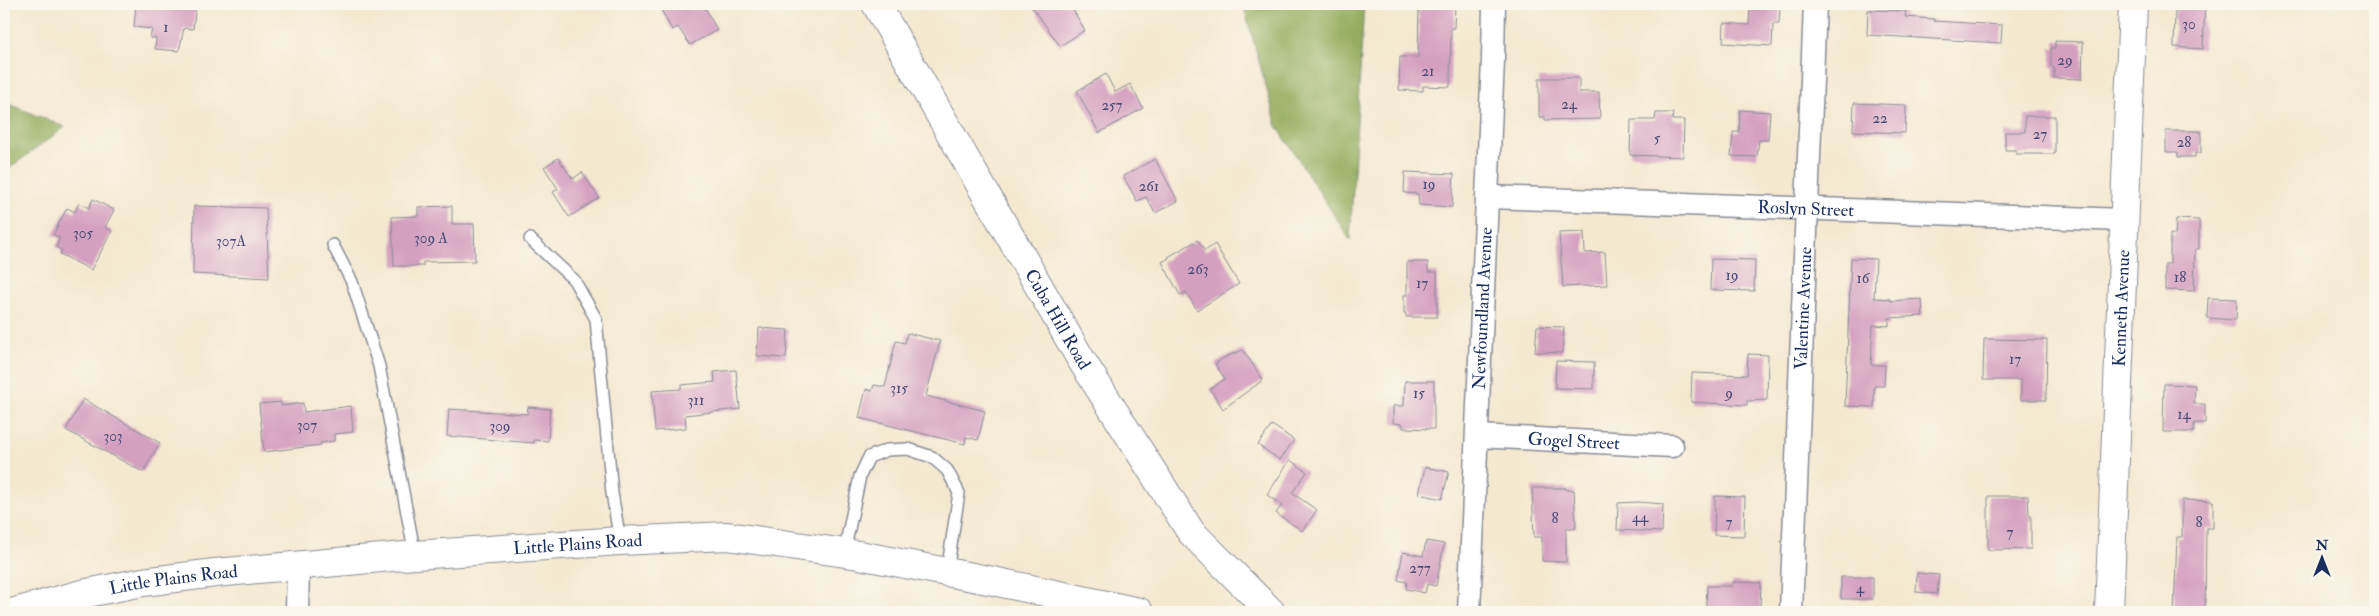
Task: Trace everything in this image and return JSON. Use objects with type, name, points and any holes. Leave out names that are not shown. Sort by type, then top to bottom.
[{"type":"street","name":"Cuba Hill Road","points":[[876,4],[1082,361],[1191,532],[1271,612]]},
{"type":"street","name":"Newfoundland Avenue","points":[[1469,612],[1488,196],[1494,4]]},
{"type":"street","name":"Valentine Avenue","points":[[1792,612],[1815,4]]},
{"type":"street","name":"Kenneth Avenue","points":[[2109,612],[2133,4]]},
{"type":"street","name":"Roslyn Street","points":[[1488,196],[2124,220]]},
{"type":"street","name":"Gogel Street","points":[[1478,436],[1672,446]]},
{"type":"street","name":"Little Plains Road","points":[[15,612],[82,594],[143,582],[298,565],[620,540],[727,536],[844,553],[947,572],[1139,612]]},
{"type":"street","points":[[297,612],[298,565]]},
{"type":"lane","points":[[530,239],[574,280],[596,319],[612,493],[620,540]]},
{"type":"lane","points":[[333,245],[352,282],[379,366],[415,555]]},
{"type":"lane","points":[[844,553],[860,476],[869,457],[887,450],[908,449],[932,457],[946,470],[959,493],[947,572]]},
{"type":"green space","points":[[1243,4],[1364,4],[1350,240],[1277,126]]},
{"type":"green space","points":[[4,102],[65,127],[4,172]]},
{"type":"building","points":[[136,4],[196,4],[193,29],[184,28],[179,51],[155,49],[156,38],[150,38],[152,29],[134,27]]},
{"type":"building","points":[[658,4],[703,4],[717,30],[690,45],[678,27],[672,30]]},
{"type":"building","points":[[1030,4],[1076,4],[1071,7],[1085,30],[1060,46]]},
{"type":"building","points":[[1419,4],[1455,4],[1454,28],[1451,28],[1450,87],[1423,86],[1423,91],[1399,90],[1400,57],[1418,57]]},
{"type":"building","points":[[2178,4],[2205,4],[2203,49],[2174,47],[2175,11],[2178,11]]},
{"type":"building","points":[[1750,6],[1780,7],[1779,24],[1773,24],[1772,46],[1723,43],[1724,23],[1749,25]]},
{"type":"building","points":[[1868,10],[1906,11],[1905,17],[1934,19],[1934,21],[2002,25],[2001,43],[1867,35]]},
{"type":"building","points":[[2055,41],[2083,42],[2082,79],[2054,78],[2054,68],[2051,66],[2051,48],[2055,48]]},
{"type":"building","points":[[1106,74],[1115,92],[1130,84],[1143,108],[1099,133],[1077,91]]},
{"type":"building","points":[[1539,78],[1579,78],[1579,92],[1599,92],[1600,119],[1545,120],[1545,117],[1539,117]]},
{"type":"building","points":[[1854,103],[1906,105],[1905,133],[1853,131]]},
{"type":"building","points":[[1740,110],[1770,112],[1768,140],[1759,140],[1757,157],[1731,156],[1733,132],[1739,132]]},
{"type":"building","points":[[1656,113],[1673,113],[1672,120],[1684,120],[1683,157],[1630,155],[1631,120],[1655,120]]},
{"type":"building","points":[[2025,116],[2055,116],[2055,154],[2016,154],[2016,150],[2005,150],[2005,132],[2025,132]]},
{"type":"building","points":[[2166,131],[2201,131],[2201,153],[2195,153],[2195,157],[2178,157],[2178,152],[2166,152]]},
{"type":"building","points":[[558,158],[573,179],[582,172],[599,198],[569,217],[553,192],[558,189],[544,167]]},
{"type":"building","points":[[1155,159],[1178,201],[1155,213],[1146,197],[1137,201],[1123,176]]},
{"type":"building","points":[[1405,172],[1454,174],[1452,207],[1419,205],[1418,194],[1404,193]]},
{"type":"building","points":[[93,199],[114,210],[105,227],[112,231],[91,270],[60,254],[62,251],[56,247],[60,238],[53,235],[67,208],[75,212],[79,203],[89,208]]},
{"type":"building","points":[[194,206],[266,208],[269,278],[193,274]]},
{"type":"building","points":[[452,206],[452,224],[474,224],[475,261],[423,262],[423,266],[394,266],[392,217],[418,216],[418,207]]},
{"type":"building","points":[[2176,219],[2199,220],[2199,249],[2195,249],[2194,291],[2165,290],[2165,264],[2170,264],[2170,234],[2175,235]]},
{"type":"building","points":[[1584,232],[1585,253],[1605,252],[1607,285],[1563,287],[1559,233]]},
{"type":"building","points":[[1198,240],[1205,251],[1215,244],[1239,284],[1197,310],[1186,292],[1180,295],[1162,262]]},
{"type":"building","points":[[1851,258],[1876,259],[1874,298],[1890,299],[1890,301],[1922,299],[1923,316],[1889,318],[1889,326],[1873,325],[1871,365],[1885,365],[1884,386],[1874,386],[1874,407],[1845,406]]},
{"type":"building","points":[[1711,259],[1755,260],[1754,291],[1710,290]]},
{"type":"building","points":[[1407,262],[1428,262],[1428,272],[1437,272],[1437,317],[1406,317],[1406,313],[1404,313],[1404,295],[1407,295]]},
{"type":"building","points":[[2208,298],[2237,299],[2236,320],[2207,318]]},
{"type":"building","points":[[1537,326],[1564,327],[1562,353],[1535,352]]},
{"type":"building","points":[[759,328],[788,330],[786,358],[757,356]]},
{"type":"building","points":[[907,333],[940,341],[926,396],[985,411],[978,440],[966,437],[965,444],[859,418],[866,389],[872,391],[874,385],[885,387],[896,341],[905,343]]},
{"type":"building","points":[[1984,339],[2047,340],[2046,400],[2021,400],[2021,380],[1983,380]]},
{"type":"building","points":[[1243,350],[1263,380],[1223,409],[1210,389],[1225,379],[1215,364],[1225,357]]},
{"type":"building","points":[[1748,354],[1768,355],[1767,400],[1747,401],[1747,405],[1691,402],[1692,373],[1747,375]]},
{"type":"building","points":[[1556,361],[1594,362],[1594,389],[1555,388]]},
{"type":"building","points":[[736,370],[740,409],[685,415],[686,428],[655,431],[652,391],[681,389],[681,385],[715,382],[714,372]]},
{"type":"building","points":[[1405,381],[1434,381],[1434,429],[1403,428],[1403,424],[1393,423],[1393,406],[1404,406]]},
{"type":"building","points":[[2164,384],[2195,385],[2194,404],[2205,404],[2205,423],[2194,423],[2194,432],[2163,432]]},
{"type":"building","points":[[83,399],[160,443],[143,472],[66,430]]},
{"type":"building","points":[[281,402],[281,406],[303,403],[304,412],[351,406],[353,432],[334,434],[334,441],[320,443],[321,445],[264,452],[259,404]]},
{"type":"building","points":[[528,407],[550,409],[548,441],[534,440],[534,443],[447,436],[449,409],[527,414]]},
{"type":"building","points":[[1272,425],[1294,440],[1280,460],[1258,445]]},
{"type":"building","points":[[1290,460],[1307,472],[1292,493],[1317,510],[1302,531],[1276,513],[1282,505],[1267,495]]},
{"type":"building","points":[[1425,467],[1449,472],[1442,499],[1419,494]]},
{"type":"building","points":[[1532,488],[1566,488],[1566,490],[1574,490],[1576,528],[1566,528],[1566,562],[1542,561],[1542,537],[1534,537]]},
{"type":"building","points":[[1715,496],[1745,497],[1744,536],[1714,535]]},
{"type":"building","points":[[1988,496],[2028,496],[2029,515],[2031,515],[2031,549],[1988,550]]},
{"type":"building","points":[[2182,500],[2213,501],[2213,528],[2206,528],[2205,612],[2174,612],[2177,537],[2182,537]]},
{"type":"building","points":[[1618,503],[1663,504],[1662,532],[1617,530]]},
{"type":"building","points":[[1426,541],[1444,544],[1436,586],[1427,584],[1425,593],[1406,589],[1407,582],[1398,580],[1403,552],[1423,556]]},
{"type":"building","points":[[1917,573],[1939,575],[1937,594],[1916,592]]},
{"type":"building","points":[[1841,577],[1873,577],[1873,599],[1841,599]]},
{"type":"building","points":[[1732,582],[1761,583],[1760,608],[1706,607],[1707,586],[1732,586]]}]
